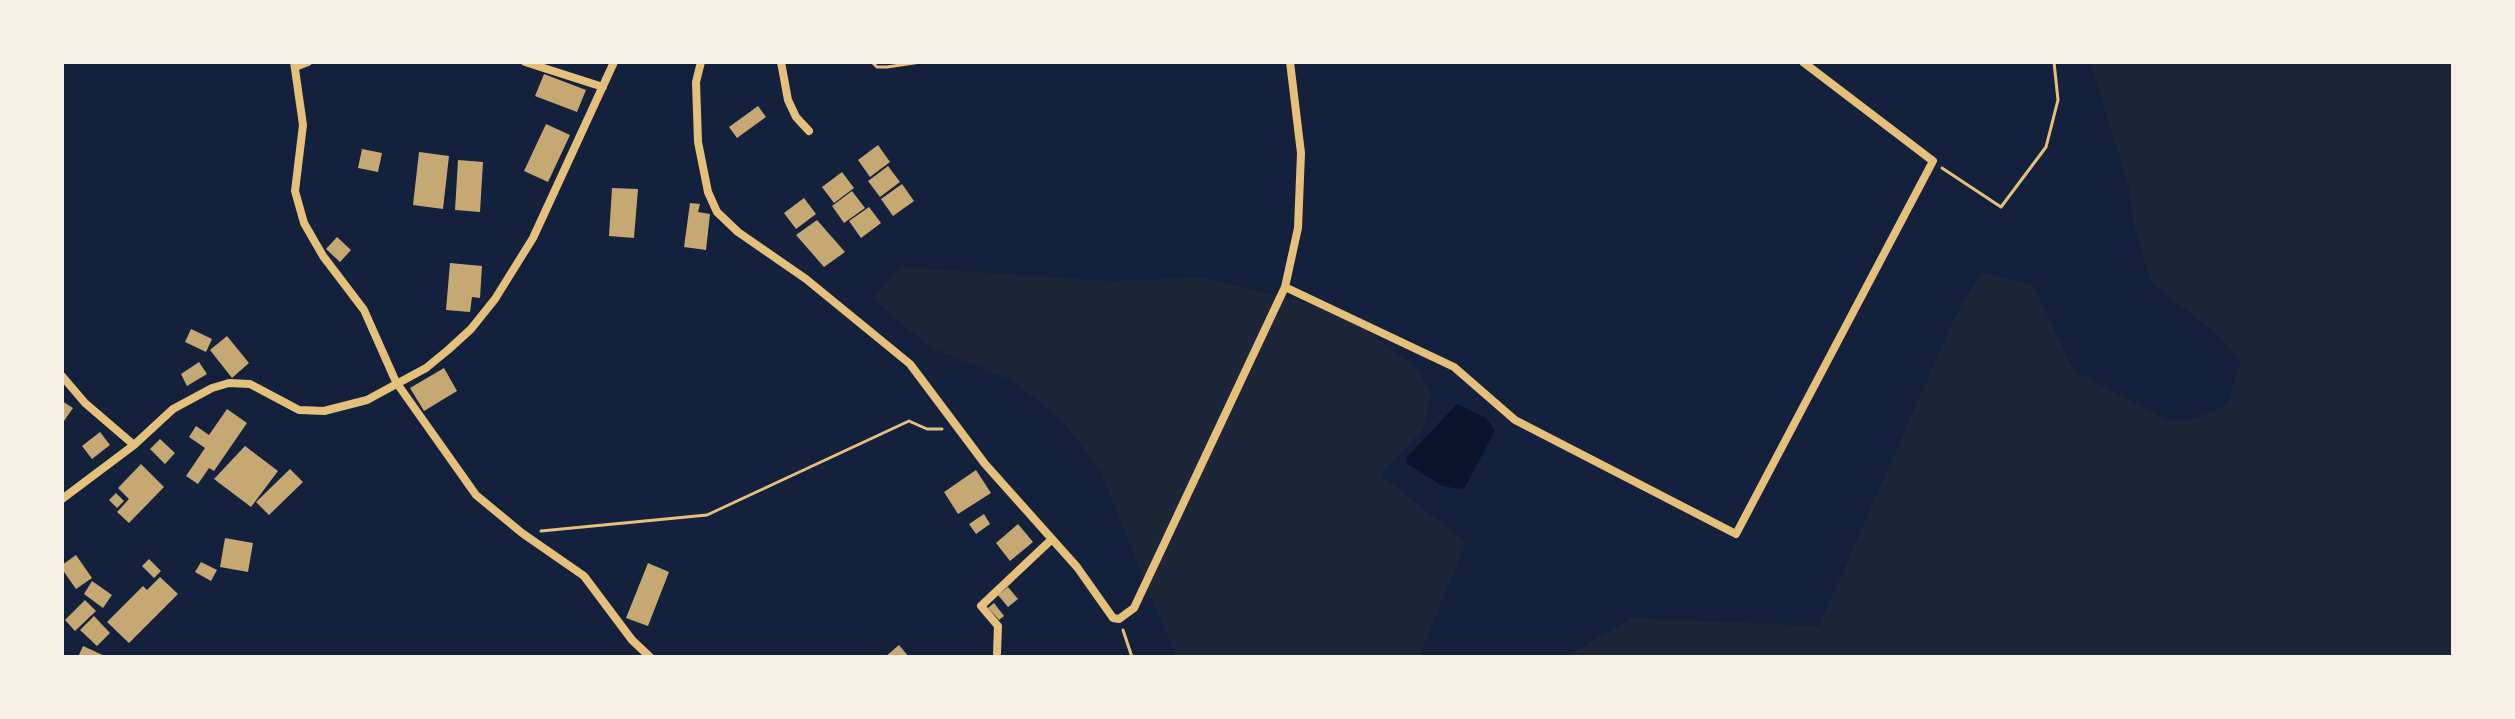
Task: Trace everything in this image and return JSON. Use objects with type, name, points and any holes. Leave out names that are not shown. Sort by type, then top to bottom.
[{"type":"street","points":[[308,62],[295,64],[303,125],[295,191],[304,223],[323,256],[364,310],[396,382],[476,495],[522,533],[584,576],[632,640],[650,657]]},
{"type":"street","points":[[525,62],[603,87]]},
{"type":"street","points":[[62,499],[134,445],[188,398],[229,383],[250,384],[283,404],[312,411],[367,400],[426,368],[471,329],[495,299],[533,238],[614,62]]},
{"type":"street","points":[[701,62],[696,82],[698,142],[708,192],[717,212],[738,232],[806,279],[910,364],[985,464],[1052,539],[1113,618],[1119,619],[1134,608],[1141,596],[1285,287],[1298,228],[1301,153],[1290,62]]},
{"type":"street","points":[[781,62],[788,100],[796,117],[809,131]]},
{"type":"street","points":[[1285,287],[1454,367],[1515,420],[1736,534],[1933,161],[1803,62]]},
{"type":"street","points":[[62,376],[85,403],[134,445]]},
{"type":"street","points":[[997,653],[998,626],[981,606],[1052,539]]},
{"type":"path","points":[[872,62],[877,67],[887,67],[921,62]]},
{"type":"path","points":[[1933,161],[2001,207],[2046,147],[2058,100],[2054,62]]},
{"type":"path","points":[[522,533],[707,515],[909,421],[938,431],[954,423]]},
{"type":"path","points":[[1119,619],[1132,657]]},
{"type":"shaded area","points":[[2090,62],[2453,62],[2453,657],[1565,657],[1632,618],[1819,626],[1954,319],[1981,272],[2032,284],[2074,371],[2169,421],[2197,418],[2227,405],[2241,361],[2217,334],[2152,284],[2133,223],[2129,187]]},
{"type":"shaded area","points":[[900,267],[1113,281],[1203,277],[1341,312],[1417,368],[1431,395],[1423,429],[1380,475],[1466,542],[1419,657],[1176,657],[1099,468],[1062,421],[1013,381],[930,347],[873,299]]},
{"type":"shaded area","points":[[1457,404],[1486,418],[1495,431],[1465,487],[1459,489],[1443,486],[1407,464],[1406,458]]},
{"type":"building","points":[[544,74],[586,90],[577,112],[535,96]]},
{"type":"building","points":[[758,106],[766,117],[737,138],[729,127]]},
{"type":"building","points":[[546,124],[570,135],[548,182],[524,171]]},
{"type":"building","points":[[878,145],[890,162],[870,177],[858,160]]},
{"type":"building","points":[[362,149],[382,153],[378,172],[358,168]]},
{"type":"building","points":[[419,152],[449,156],[443,209],[413,205]]},
{"type":"building","points":[[458,160],[483,162],[480,212],[455,210]]},
{"type":"building","points":[[888,166],[900,182],[880,197],[868,181]]},
{"type":"building","points":[[842,172],[854,188],[834,203],[822,187]]},
{"type":"building","points":[[902,184],[914,201],[893,216],[881,199]]},
{"type":"building","points":[[612,188],[638,189],[634,238],[609,236]]},
{"type":"building","points":[[852,191],[865,208],[844,223],[832,206]]},
{"type":"building","points":[[804,198],[816,214],[796,229],[784,213]]},
{"type":"building","points":[[690,203],[700,204],[698,212],[710,214],[706,250],[684,247]]},
{"type":"building","points":[[869,207],[881,223],[861,238],[849,221]]},
{"type":"building","points":[[817,220],[845,252],[824,267],[796,235]]},
{"type":"building","points":[[337,237],[351,250],[340,262],[326,249]]},
{"type":"building","points":[[450,263],[482,266],[480,298],[472,297],[470,312],[446,310]]},
{"type":"building","points":[[191,329],[212,339],[206,352],[185,342]]},
{"type":"building","points":[[227,336],[249,363],[232,378],[210,350]]},
{"type":"building","points":[[199,362],[207,374],[187,386],[181,374]]},
{"type":"building","points":[[444,368],[457,391],[424,411],[410,388]]},
{"type":"building","points":[[62,401],[73,408],[64,421],[62,420]]},
{"type":"building","points":[[227,409],[247,423],[214,471],[209,468],[198,484],[186,476],[205,448],[189,437],[196,426],[209,435]]},
{"type":"building","points":[[100,432],[110,445],[92,459],[82,446]]},
{"type":"building","points":[[160,439],[175,453],[165,464],[150,449]]},
{"type":"building","points":[[245,446],[278,471],[251,507],[214,479]]},
{"type":"building","points":[[141,464],[164,487],[129,523],[117,512],[129,499],[118,488]]},
{"type":"building","points":[[290,469],[303,482],[269,515],[256,502]]},
{"type":"building","points":[[976,470],[991,493],[958,514],[944,492]]},
{"type":"building","points":[[116,493],[124,501],[117,508],[109,500]]},
{"type":"building","points":[[984,514],[990,524],[976,534],[969,524]]},
{"type":"building","points":[[1018,524],[1033,542],[1010,561],[996,543]]},
{"type":"building","points":[[225,538],[253,543],[248,572],[220,567]]},
{"type":"building","points":[[76,555],[92,578],[76,589],[62,565]]},
{"type":"building","points":[[149,559],[161,571],[154,578],[142,566]]},
{"type":"building","points":[[201,562],[217,570],[211,581],[195,572]]},
{"type":"building","points":[[648,563],[669,572],[648,626],[626,618]]},
{"type":"building","points":[[160,577],[178,594],[129,643],[107,622],[143,586],[147,590]]},
{"type":"building","points":[[92,581],[112,595],[103,608],[84,594]]},
{"type":"building","points":[[1008,587],[1018,599],[1008,607],[998,595]]},
{"type":"building","points":[[85,600],[96,611],[75,631],[65,620]]},
{"type":"building","points":[[994,603],[1004,616],[999,620],[988,608]]},
{"type":"building","points":[[94,616],[110,633],[97,646],[80,630]]},
{"type":"building","points":[[899,645],[909,657],[885,657]]},
{"type":"building","points":[[83,646],[107,657],[78,657]]}]
